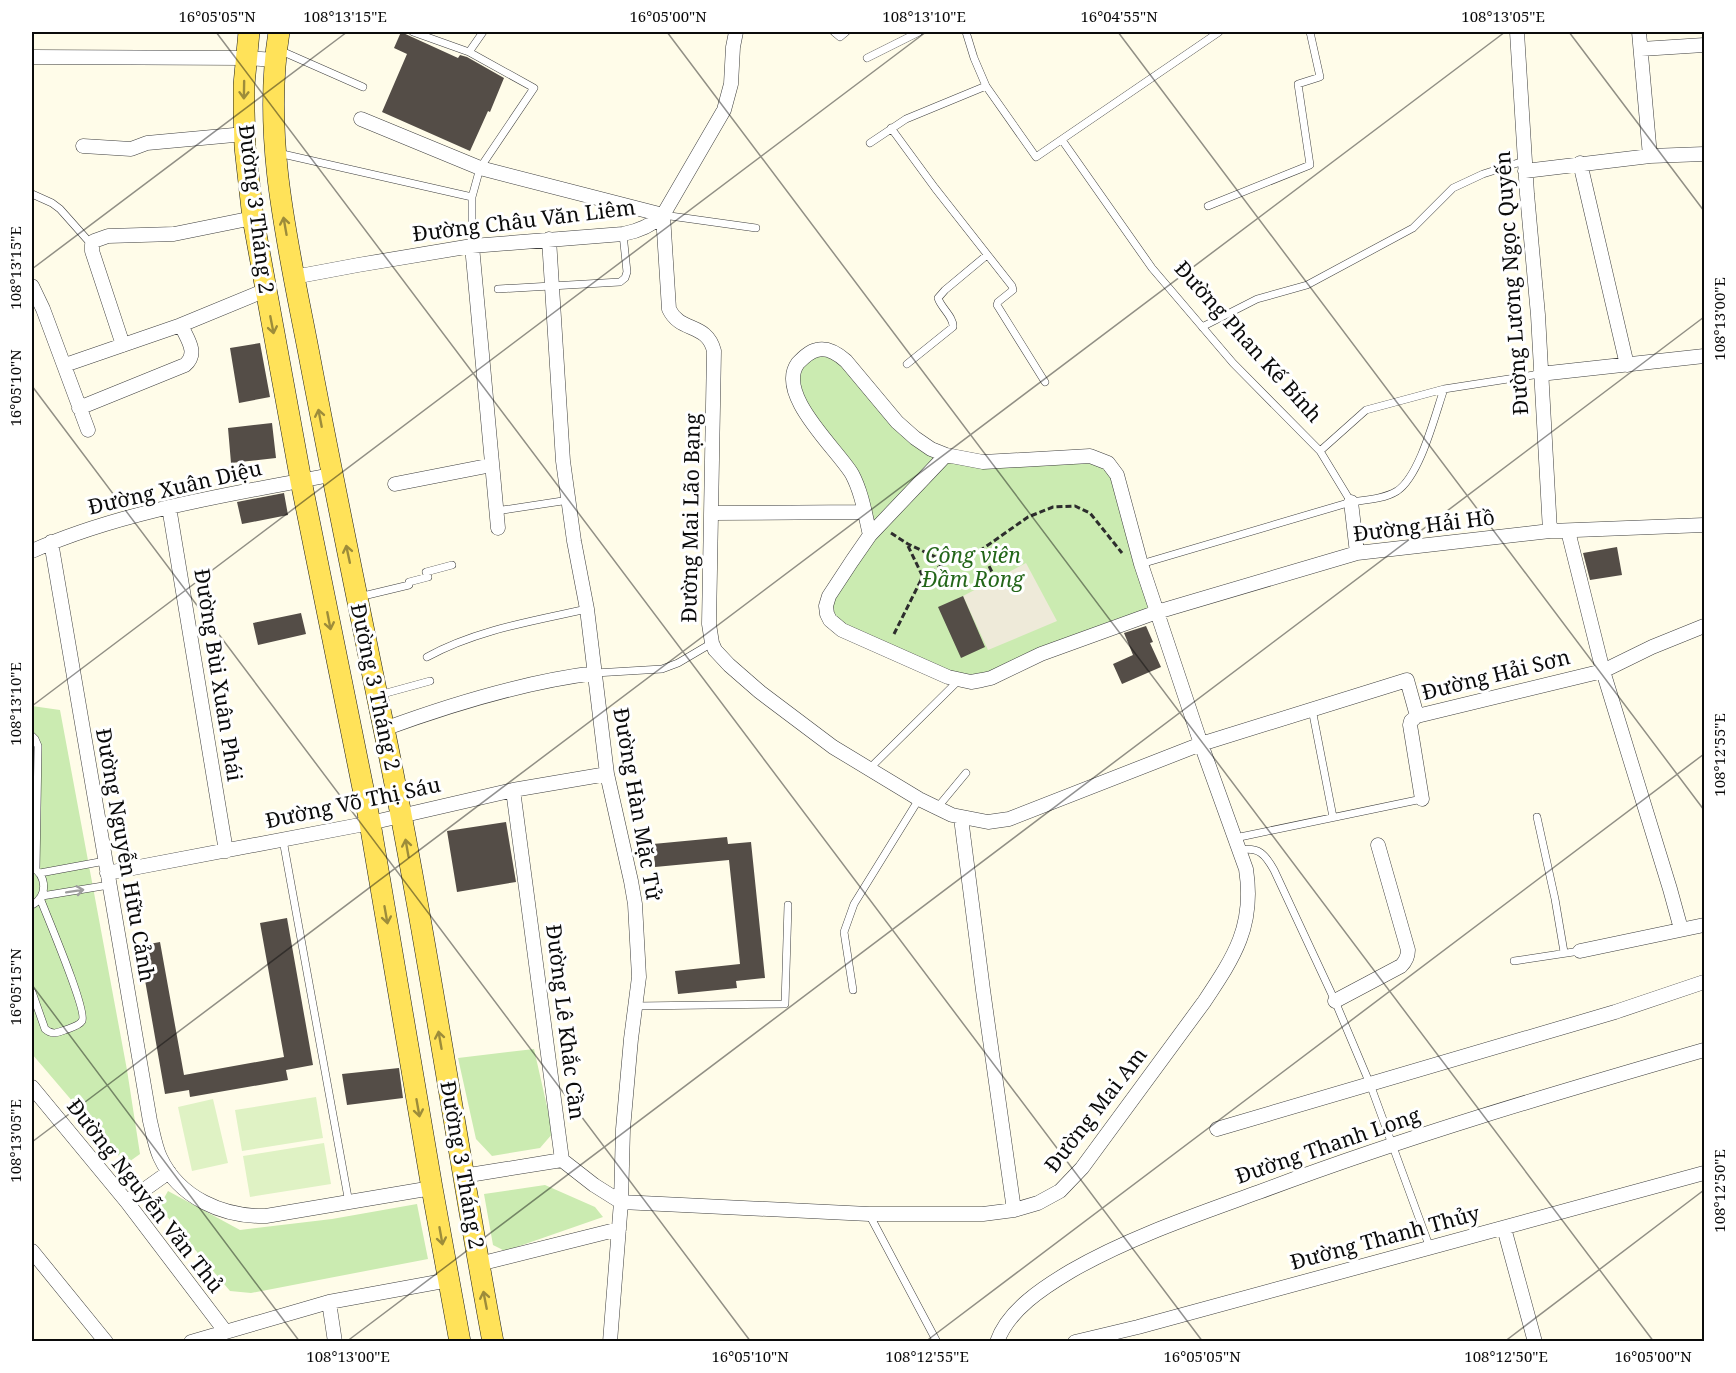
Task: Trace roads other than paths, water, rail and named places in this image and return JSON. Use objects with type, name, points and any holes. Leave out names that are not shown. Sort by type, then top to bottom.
[{"type":"main road","name":"Đường 3 Tháng 2","points":[[249,32],[244,94],[249,192],[253,218],[302,481],[370,823],[460,1341]]},
{"type":"main road","name":"Đường 3 Tháng 2","points":[[277,47],[274,122],[280,200],[331,475],[401,816],[493,1341]]},
{"type":"street","name":"Đường Châu Văn Liêm","points":[[294,277],[472,246],[624,234],[643,229],[663,215],[724,110],[731,84],[736,32]]},
{"type":"street","name":"Đường Lương Ngọc Quyến","points":[[1517,32],[1525,166],[1538,315],[1550,531]]},
{"type":"street","points":[[1639,32],[1650,156]]},
{"type":"street","points":[[1641,49],[1704,45]]},
{"type":"street","points":[[32,57],[246,58],[277,47]]},
{"type":"street","points":[[362,119],[480,168],[663,215]]},
{"type":"street","points":[[83,147],[130,149],[147,143],[245,134]]},
{"type":"street","points":[[1525,166],[1704,154]]},
{"type":"street","points":[[1580,164],[1628,365]]},
{"type":"street","name":"Đường Mai Lão Bạng","points":[[663,215],[669,309],[675,319],[704,332],[712,343],[714,351],[709,624],[712,643],[720,656],[743,679],[833,747],[869,770],[937,808],[961,818],[988,822],[1009,819],[1201,744]]},
{"type":"street","points":[[123,345],[92,252],[94,241],[108,236],[174,234],[253,218]]},
{"type":"street","name":"Đường Hàn Mặc Tử","points":[[549,239],[563,461],[574,541],[587,609],[607,774],[635,904],[639,977],[623,1129],[621,1202],[610,1341]]},
{"type":"street","points":[[472,246],[498,528]]},
{"type":"street","points":[[32,286],[65,365],[88,430]]},
{"type":"street","points":[[65,365],[181,325],[266,290]]},
{"type":"street","points":[[79,408],[185,365],[192,355],[181,325]]},
{"type":"street","name":"Đường Mai Am","points":[[562,1160],[594,1185],[621,1202],[869,1214],[983,1214],[1014,1210],[1038,1203],[1050,1198],[1072,1180],[1197,1011],[1223,974],[1237,946],[1245,926],[1248,908],[1246,869],[1201,744],[1141,564],[1117,475],[1108,463],[1090,456],[983,462],[946,455],[931,449],[897,422],[838,354],[826,349],[818,349],[810,352],[795,368],[793,379],[795,389],[802,406],[818,430],[850,470],[857,484],[865,512]]},
{"type":"street","points":[[1540,374],[1704,356]]},
{"type":"street","points":[[946,455],[875,530],[829,596],[826,606],[830,620],[842,630],[959,680]]},
{"type":"street","points":[[395,484],[492,465]]},
{"type":"street","name":"Đường Xuân Diệu","points":[[32,550],[51,542],[169,507],[331,475]]},
{"type":"street","name":"Đường Phan Kế Bính","points":[[1351,502],[1357,554]]},
{"type":"street","name":"Đường Bùi Xuân Phái","points":[[169,507],[226,851]]},
{"type":"street","points":[[712,513],[865,512],[875,530]]},
{"type":"street","name":"Đường Hải Hồ","points":[[959,680],[971,682],[991,678],[1041,654],[1157,612],[1357,554],[1550,531],[1704,525]]},
{"type":"street","points":[[1568,531],[1603,670],[1681,929]]},
{"type":"street","name":"Đường Nguyễn Hữu Cảnh","points":[[51,542],[150,1121],[161,1160],[188,1192],[200,1200],[234,1214],[266,1216],[348,1203],[434,1198]]},
{"type":"street","name":"Đường Hải Sơn","points":[[1201,744],[1407,680],[1417,716],[1603,670],[1704,626]]},
{"type":"street","points":[[384,729],[422,715],[514,689],[595,673]]},
{"type":"street","points":[[1417,716],[1410,725],[1422,799]]},
{"type":"street","name":"Đường Võ Thị Sáu","points":[[107,873],[370,823],[513,790],[607,774]]},
{"type":"street","name":"Đường Lê Khắc Cần","points":[[513,790],[562,1160]]},
{"type":"street","points":[[961,818],[1014,1210]]},
{"type":"street","points":[[1335,1001],[1401,966],[1408,956],[1378,845]]},
{"type":"street","points":[[1580,951],[1704,925]]},
{"type":"street","points":[[1217,1129],[1615,1012],[1704,982]]},
{"type":"street","name":"Đường Thanh Long","points":[[997,1341],[1009,1320],[1039,1293],[1113,1249],[1156,1230],[1309,1173],[1393,1145],[1518,1104],[1704,1050]]},
{"type":"street","name":"Đường Nguyễn Văn Thủ","points":[[32,1087],[127,1203],[225,1331]]},
{"type":"street","points":[[463,1176],[562,1160]]},
{"type":"street","points":[[127,1203],[169,1172]]},
{"type":"street","name":"Đường Thanh Thủy","points":[[1075,1341],[1138,1327],[1704,1173]]},
{"type":"street","points":[[1504,1228],[1535,1341]]},
{"type":"street","points":[[478,1261],[619,1229]]},
{"type":"street","points":[[32,1251],[106,1341]]},
{"type":"street","points":[[191,1341],[447,1272]]},
{"type":"street","points":[[329,1302],[335,1341]]},
{"type":"lane","points":[[412,32],[469,52],[534,88],[480,168],[472,197],[472,246]]},
{"type":"lane","points":[[469,52],[483,32]]},
{"type":"lane","points":[[834,32],[840,37],[846,32]]},
{"type":"lane","points":[[867,58],[919,32]]},
{"type":"lane","points":[[966,32],[986,86],[1036,157],[1219,32]]},
{"type":"lane","points":[[1208,206],[1310,165],[1298,84],[1320,77],[1310,32]]},
{"type":"lane","points":[[277,47],[363,87]]},
{"type":"lane","points":[[870,143],[906,119],[986,86]]},
{"type":"lane","points":[[891,128],[1013,288],[998,303],[998,307],[1045,382]]},
{"type":"lane","name":"Đường Phan Kế Bính","points":[[1062,140],[1152,267],[1233,363],[1320,451],[1351,502]]},
{"type":"lane","points":[[275,152],[472,197]]},
{"type":"lane","points":[[1202,327],[1257,299],[1307,285],[1413,228],[1453,189],[1484,174],[1525,166]]},
{"type":"lane","points":[[32,194],[60,209],[92,245]]},
{"type":"lane","points":[[663,215],[756,228]]},
{"type":"lane","points":[[498,289],[620,282],[625,278],[627,272],[624,234]]},
{"type":"lane","points":[[907,364],[952,327],[954,324],[938,298],[987,255]]},
{"type":"lane","points":[[1320,451],[1366,410],[1444,389],[1540,374]]},
{"type":"lane","points":[[1141,564],[1351,502],[1386,496],[1398,490],[1407,480],[1422,454],[1444,389]]},
{"type":"lane","points":[[496,511],[569,500]]},
{"type":"lane","points":[[357,597],[409,585],[408,582],[428,577],[426,572],[452,565]]},
{"type":"lane","points":[[427,657],[447,646],[487,632],[587,609]]},
{"type":"lane","points":[[595,673],[662,669],[678,663],[712,643]]},
{"type":"lane","points":[[869,770],[959,680]]},
{"type":"lane","points":[[377,696],[430,681]]},
{"type":"lane","points":[[1312,710],[1333,817]]},
{"type":"lane","points":[[32,736],[38,746],[36,870],[43,880],[44,888],[41,897],[84,1015],[82,1021],[55,1034],[50,1033],[45,1029],[32,992]]},
{"type":"lane","points":[[937,808],[966,773]]},
{"type":"lane","points":[[853,990],[844,932],[854,904],[919,799]]},
{"type":"lane","points":[[1237,844],[1333,817],[1422,799]]},
{"type":"lane","points":[[1536,817],[1555,899],[1564,952]]},
{"type":"lane","points":[[283,840],[348,1203]]},
{"type":"lane","points":[[1237,844],[1256,850],[1263,855],[1274,870],[1335,1001],[1370,1084],[1430,1248]]},
{"type":"lane","points":[[36,870],[107,873]]},
{"type":"lane","points":[[32,905],[41,897],[107,873]]},
{"type":"lane","points":[[636,1006],[785,1004],[788,905]]},
{"type":"lane","points":[[1514,960],[1580,951]]},
{"type":"lane","points":[[869,1214],[937,1341]]},
{"type":"park label","name":"Công viên Đầm Rong","points":[[973,568]]}]
